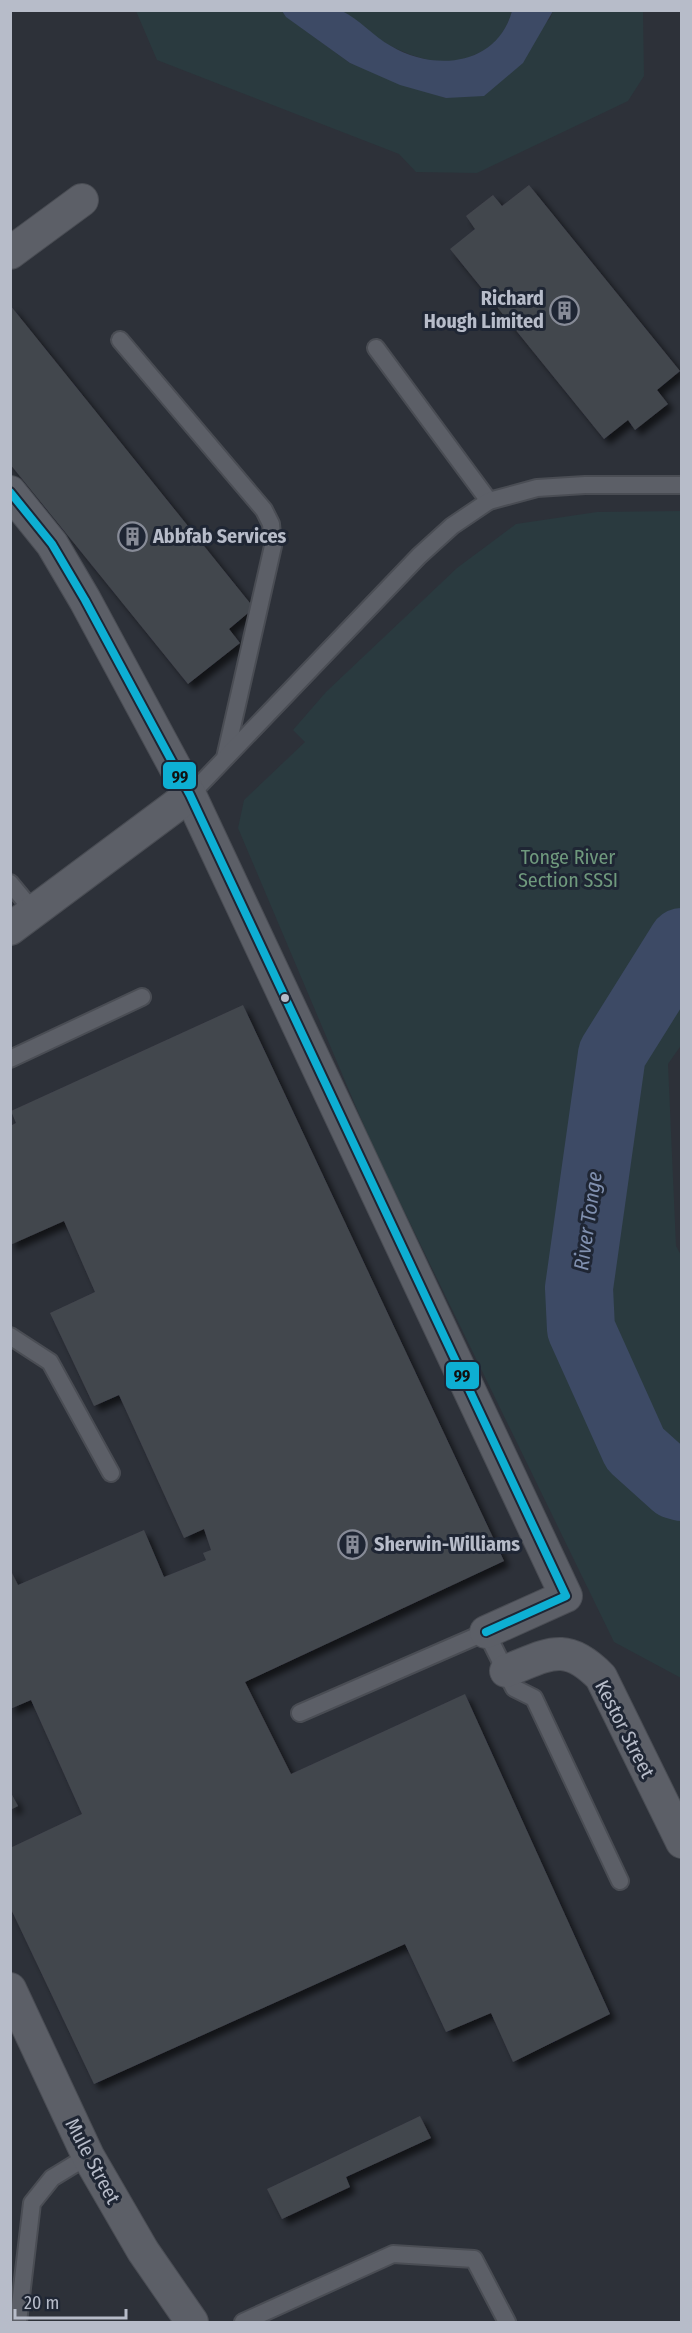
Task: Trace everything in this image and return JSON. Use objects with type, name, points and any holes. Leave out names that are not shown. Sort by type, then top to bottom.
[{"type":"street","points":[[10,253],[82,200]]},
{"type":"street","points":[[10,492],[52,544],[85,600],[190,795],[566,1596],[486,1632]]},
{"type":"street","points":[[22,921],[190,795]]},
{"type":"street","name":"Kestor Street","points":[[506,1671],[552,1653],[571,1655],[587,1662],[601,1677],[681,1842]]},
{"type":"street","name":"Mule Street","points":[[10,1989],[88,2156],[143,2251],[192,2322]]},
{"type":"lane","points":[[120,340],[264,510],[271,524],[273,546],[225,759]]},
{"type":"lane","points":[[376,348],[489,501]]},
{"type":"lane","points":[[190,795],[419,556],[452,526],[489,501],[537,488],[585,485],[681,485]]},
{"type":"lane","points":[[10,883],[22,921]]},
{"type":"lane","points":[[10,1059],[142,997]]},
{"type":"lane","points":[[10,1336],[50,1362],[111,1473]]},
{"type":"lane","points":[[300,1713],[486,1632],[514,1688],[534,1698],[620,1881]]},
{"type":"lane","points":[[18,2322],[32,2203],[52,2178],[88,2156]]},
{"type":"lane","points":[[243,2322],[393,2254],[474,2259],[507,2322]]},
{"type":"green space","points":[[136,11],[282,11],[350,63],[446,98],[550,19],[553,11],[643,11],[644,76],[628,101],[477,173],[416,172],[399,154],[157,60]]},
{"type":"green space","points":[[341,11],[512,11],[504,30],[491,46],[466,59],[446,62],[413,56],[397,49],[381,41]]},
{"type":"green space","name":"Tonge River Section SSSI","points":[[681,511],[682,1044],[668,1064],[676,1246],[682,1257],[681,1678],[614,1642],[373,1147],[238,828],[244,800],[305,742],[293,730],[326,692],[457,568],[516,524],[597,512]]},
{"type":"water","points":[[322,9],[342,11],[391,46],[426,59],[445,61],[462,59],[479,53],[493,43],[504,29],[512,11],[553,11],[523,63],[484,96],[446,98],[400,85],[350,63],[286,17],[282,11]]},
{"type":"building","name":"Richard Hough Limited","points":[[529,185],[680,371],[657,390],[668,404],[635,430],[628,420],[604,439],[450,249],[475,229],[466,216],[493,195],[502,206]]},
{"type":"building","name":"Abbfab Services","points":[[10,305],[254,608],[229,629],[240,643],[188,684],[10,464]]},
{"type":"building","name":"Sherwin-Williams","points":[[243,1005],[504,1561],[245,1682],[291,1774],[465,1694],[610,2014],[513,2062],[491,2013],[446,2032],[405,1944],[94,2084],[10,1907],[10,1848],[82,1814],[31,1700],[10,1709],[10,1569],[18,1585],[144,1530],[164,1577],[206,1560],[203,1553],[211,1550],[204,1529],[184,1538],[119,1395],[94,1406],[50,1313],[95,1292],[64,1221],[10,1245],[10,1126],[16,1123],[11,1111]]},
{"type":"building","points":[[10,1791],[18,1806],[10,1810]]},
{"type":"building","points":[[420,2116],[431,2138],[346,2177],[350,2187],[282,2219],[267,2189]]},
{"type":"waterway","name":"River Tonge","points":[[682,942],[612,1054],[579,1288],[581,1329],[635,1449],[675,1485],[682,1487]]},
{"type":"transit line","name":"99","points":[[10,492],[52,544],[85,600],[190,795],[566,1596],[486,1632]]},
{"type":"place","name":"Richard Hough Limited","points":[[565,310]]},
{"type":"place","name":"Abbfab Services","points":[[132,536]]},
{"type":"place","name":"Sherwin-Williams","points":[[353,1544]]}]
